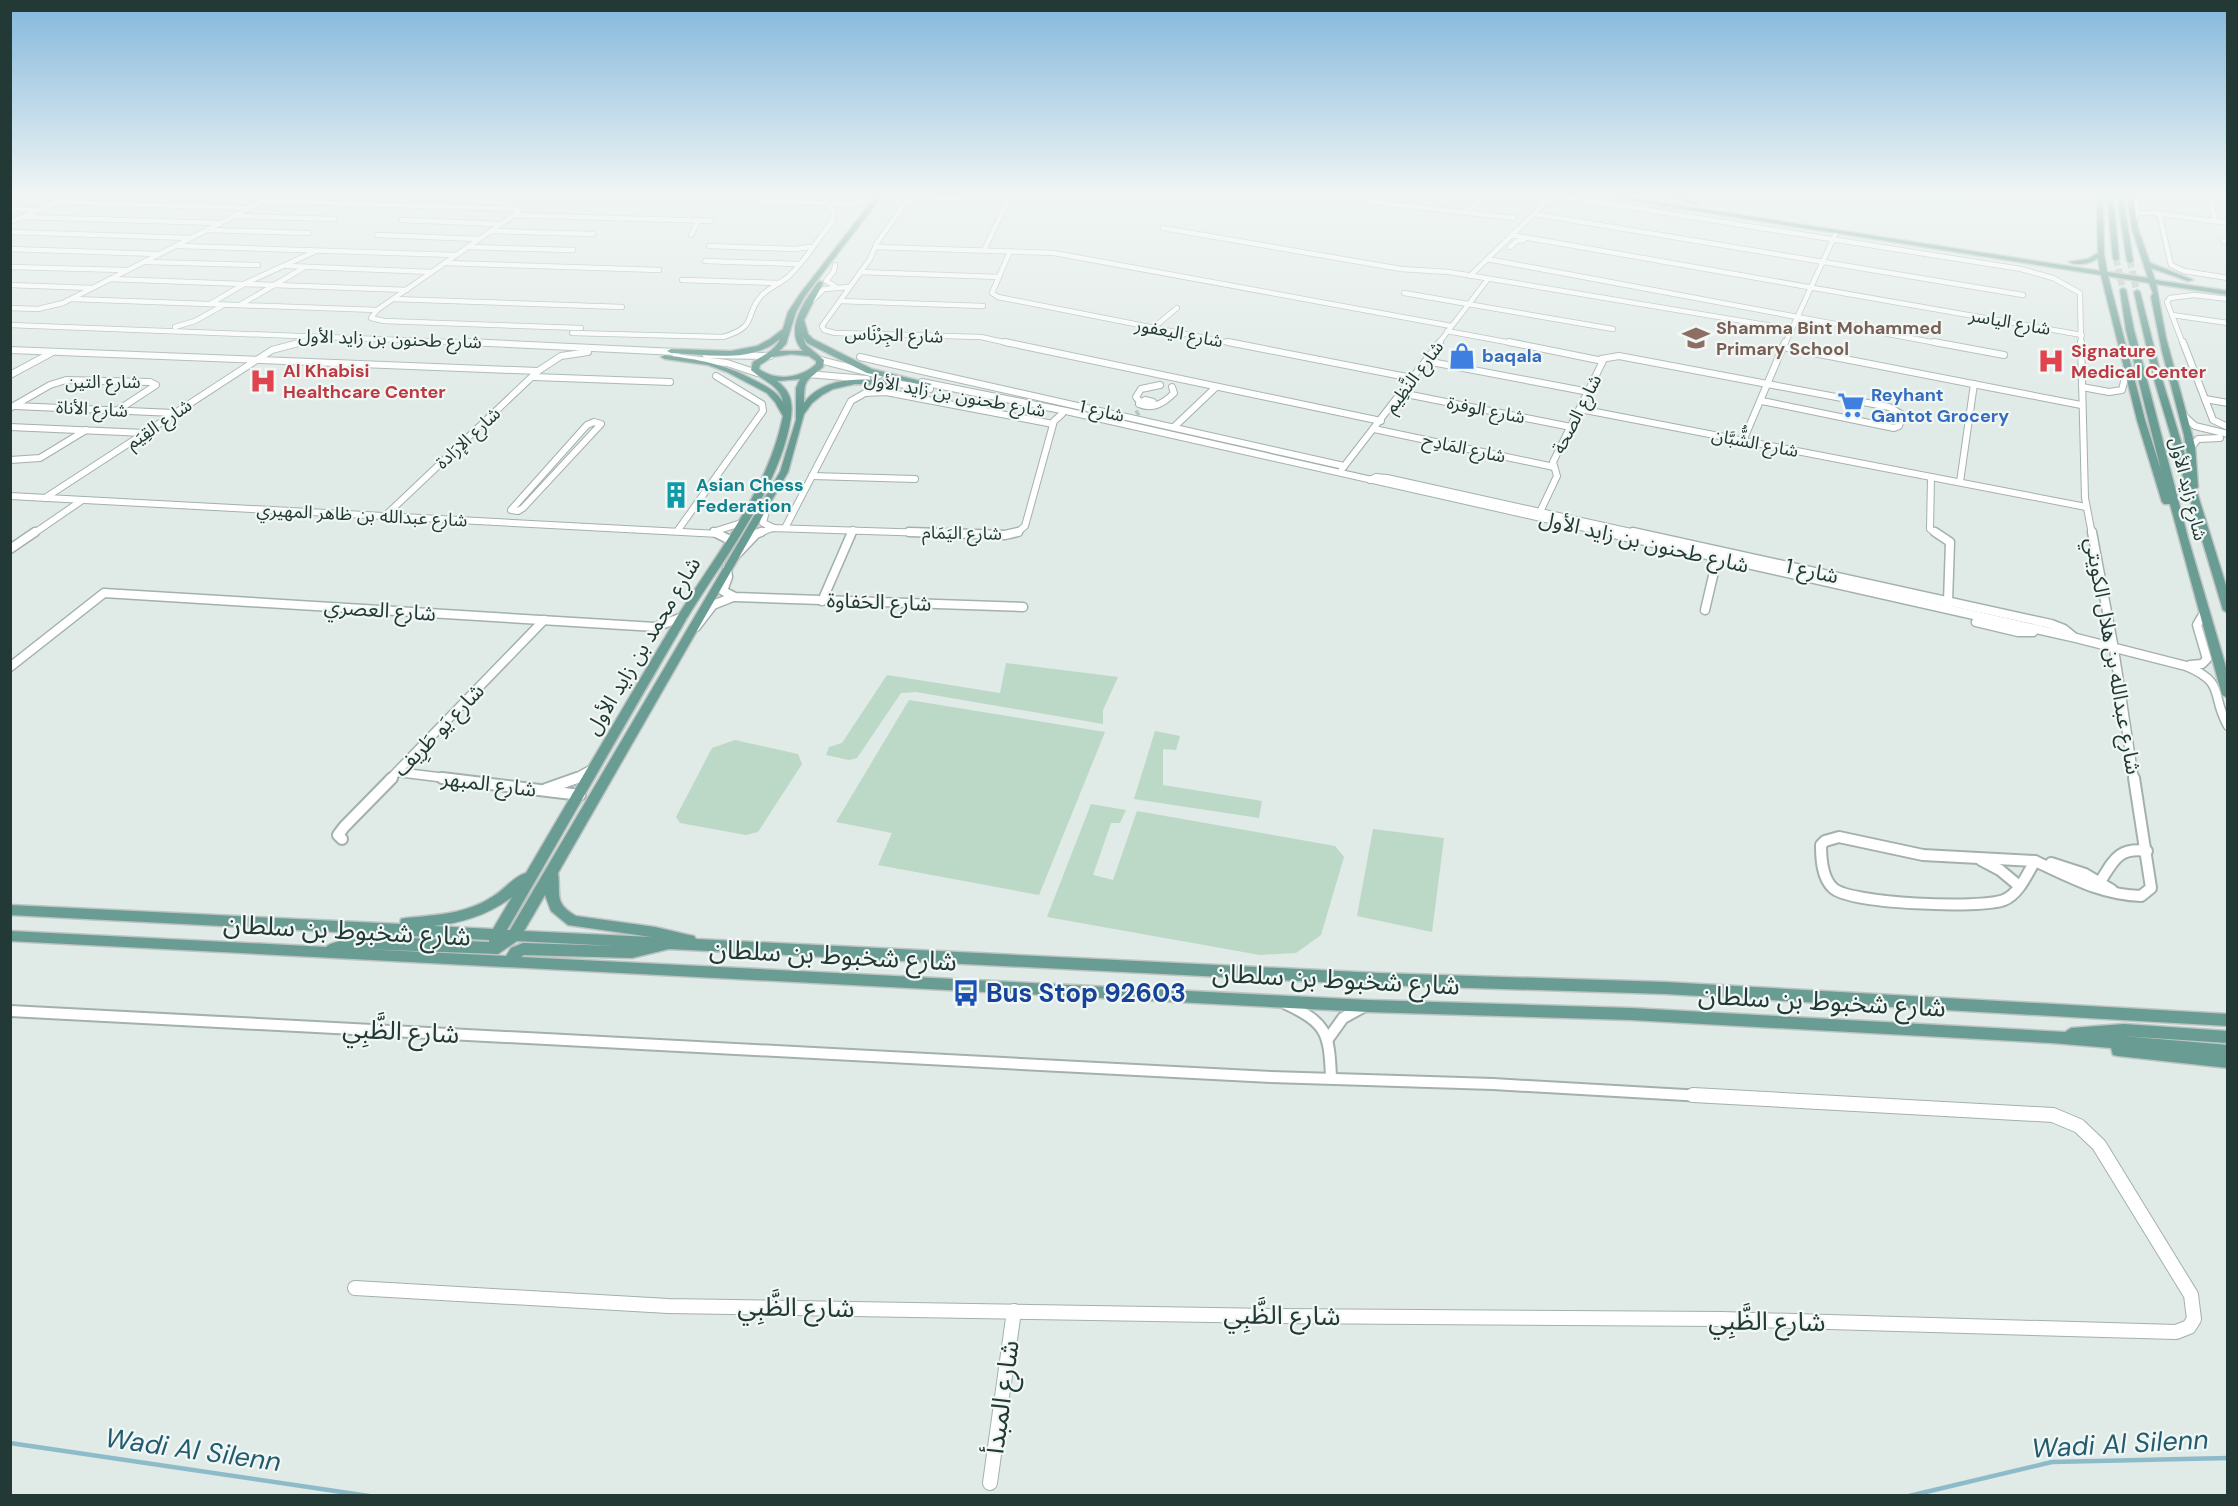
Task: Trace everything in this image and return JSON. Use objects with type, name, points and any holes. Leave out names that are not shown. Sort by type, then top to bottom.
[{"type":"main road","points":[[786,416],[786,395],[755,370],[756,364],[782,344],[802,295],[824,266]]},
{"type":"main road","points":[[761,374],[788,378],[807,375],[819,368],[820,360],[802,346],[797,338],[801,319],[815,290],[834,266]]},
{"type":"main road","points":[[2054,266],[2104,275],[2151,277],[2228,289]]},
{"type":"main road","points":[[2062,266],[2104,275],[2151,277],[2228,289]]},
{"type":"main road","points":[[2083,266],[2148,293],[2173,287],[2199,285]]},
{"type":"main road","points":[[2103,266],[2140,420],[2173,521],[2183,538]]},
{"type":"main road","points":[[2148,266],[2151,277],[2148,293]]},
{"type":"main road","points":[[2150,266],[2199,285]]},
{"type":"main road","points":[[2135,276],[2148,293],[2191,448],[2195,470],[2193,497]]},
{"type":"main road","name":"شارع زايد الأول","points":[[2122,290],[2183,538],[2228,695]]},
{"type":"main road","name":"شارع زايد الأول","points":[[2148,293],[2158,378],[2228,610]]},
{"type":"main road","points":[[801,319],[806,338],[820,347],[870,371],[928,384]]},
{"type":"main road","points":[[667,354],[744,352],[770,344],[786,330]]},
{"type":"main road","points":[[770,355],[796,352],[811,354]]},
{"type":"main road","points":[[667,354],[730,370],[775,396],[786,416]]},
{"type":"main road","name":"شارع محمد بن زايد الأول","points":[[517,932],[784,472],[801,413],[800,388],[807,375]]},
{"type":"main road","points":[[801,413],[811,398],[829,388],[854,382],[895,383]]},
{"type":"main road","name":"شارع محمد بن زايد الأول","points":[[499,936],[535,869],[770,471],[786,416]]},
{"type":"main road","points":[[566,848],[565,836],[588,799],[580,795]]},
{"type":"main road","points":[[347,927],[462,918],[494,904],[535,869]]},
{"type":"main road","points":[[553,869],[550,893],[552,902],[563,916],[573,921],[668,934],[704,945]]},
{"type":"main road","name":"شارع شخبوط بن سلطان","points":[[10,910],[499,936]]},
{"type":"main road","points":[[316,952],[362,943],[499,936],[517,932]]},
{"type":"main road","name":"شارع شخبوط بن سلطان","points":[[517,932],[704,945],[1367,978],[1665,988],[2228,1020]]},
{"type":"main road","name":"شارع شخبوط بن سلطان","points":[[10,936],[1368,1006],[1631,1014],[2052,1037],[2228,1051]]},
{"type":"main road","points":[[499,936],[513,962]]},
{"type":"main road","points":[[513,962],[512,958],[516,952],[523,950],[632,952],[657,948],[670,943]]},
{"type":"main road","points":[[2182,1016],[2204,1011],[2228,1011]]},
{"type":"main road","points":[[2052,1037],[2090,1031],[2124,1030],[2228,1037]]},
{"type":"main road","points":[[2052,1037],[2107,1049],[2228,1061]]},
{"type":"street","points":[[10,308],[44,308],[72,299],[135,266]]},
{"type":"street","points":[[209,304],[246,283],[286,266]]},
{"type":"street","points":[[292,266],[432,272]]},
{"type":"street","points":[[440,266],[370,316],[377,321],[581,328]]},
{"type":"street","points":[[545,266],[659,270]]},
{"type":"street","points":[[471,324],[482,329],[664,337],[727,336],[741,330],[752,317],[753,308],[762,295],[780,283],[796,266]]},
{"type":"street","points":[[835,266],[826,282],[836,286],[850,287]]},
{"type":"street","name":"شارع الجِرْنَاس","points":[[864,266],[822,326],[827,332],[981,337],[1216,387]]},
{"type":"street","points":[[860,272],[999,277],[1004,266]]},
{"type":"street","name":"شارع الصحة","points":[[1124,266],[1601,359],[1603,363],[1553,462],[1557,476],[1540,512]]},
{"type":"street","points":[[1385,266],[1470,276],[1791,329]]},
{"type":"street","points":[[1470,276],[1480,266]]},
{"type":"street","points":[[1526,266],[2004,355]]},
{"type":"street","name":"شارع الياسر","points":[[1688,266],[2082,335]]},
{"type":"street","points":[[1743,441],[1820,266]]},
{"type":"street","points":[[1848,266],[2023,295]]},
{"type":"street","name":"شارع عبدالله بن هلال الكويتي","points":[[1998,266],[2037,273],[2078,290],[2080,293],[2081,405],[2086,507],[2114,649],[2151,888],[2141,896],[2119,895]]},
{"type":"street","points":[[2173,266],[2184,271],[2228,279]]},
{"type":"street","points":[[10,267],[128,270]]},
{"type":"street","points":[[239,306],[305,267]]},
{"type":"street","name":"شارع اليعفور","points":[[999,277],[992,293],[998,297],[1412,378]]},
{"type":"street","points":[[111,279],[407,290]]},
{"type":"street","name":"شارع النَّظِيم","points":[[1338,473],[1381,421],[1488,279]]},
{"type":"street","points":[[682,280],[780,283]]},
{"type":"street","points":[[10,285],[93,288]]},
{"type":"street","points":[[806,308],[818,292],[836,286]]},
{"type":"street","points":[[1404,293],[1613,329]]},
{"type":"street","points":[[2228,299],[2175,296],[2167,302],[2213,420],[2228,427]]},
{"type":"street","points":[[72,299],[377,310]]},
{"type":"street","points":[[393,299],[622,307]]},
{"type":"street","points":[[840,301],[983,306]]},
{"type":"street","points":[[140,330],[170,328],[195,321],[223,305]]},
{"type":"street","points":[[1154,328],[1177,308]]},
{"type":"street","points":[[2172,315],[2228,323]]},
{"type":"street","points":[[195,321],[191,326],[195,329],[216,333]]},
{"type":"street","name":"شارع طحنون بن زايد الأول","points":[[10,327],[216,333],[734,357],[770,355]]},
{"type":"street","name":"شارع طحنون بن زايد الأول","points":[[10,327],[306,341],[667,354],[727,363],[761,374]]},
{"type":"street","points":[[266,339],[272,343],[272,350]]},
{"type":"street","name":"شارع القِيَم","points":[[45,498],[272,350],[306,341]]},
{"type":"street","points":[[1783,347],[2081,405]]},
{"type":"street","points":[[10,350],[285,360],[670,382]]},
{"type":"street","points":[[536,350],[549,354],[552,360]]},
{"type":"street","points":[[10,359],[26,351]]},
{"type":"street","points":[[10,375],[53,352]]},
{"type":"street","name":"شارع الإرَادة","points":[[384,516],[552,360],[566,355],[590,352]]},
{"type":"street","points":[[1601,359],[1619,356],[1769,383],[1894,408],[1903,415],[1899,426],[1894,428],[1762,401]]},
{"type":"street","name":"شارع 1","points":[[861,357],[1111,413],[1138,411],[1174,427],[1344,466]]},
{"type":"street","name":"شارع طحنون بن زايد الأول","points":[[820,360],[856,371],[989,394],[2076,638],[2185,665],[2205,674],[2213,681],[2223,718],[2228,726]]},
{"type":"street","points":[[1426,361],[1588,392]]},
{"type":"street","points":[[2082,387],[2109,392],[2122,390],[2125,387],[2124,374],[2127,369]]},
{"type":"street","name":"شارع طحنون بن زايد الأول","points":[[807,375],[837,375],[895,383],[1102,421]]},
{"type":"street","points":[[678,530],[763,411],[760,402],[717,376]]},
{"type":"street","name":"شارع التين","points":[[12,406],[50,385],[66,380],[150,382],[156,385],[118,410]]},
{"type":"street","points":[[1169,382],[1173,385],[1173,394],[1165,402],[1138,411],[1136,397],[1141,389],[1169,382]]},
{"type":"street","points":[[1960,482],[1974,384]]},
{"type":"street","points":[[1174,427],[1216,387],[1381,421]]},
{"type":"street","points":[[769,499],[763,523],[768,527],[781,528],[812,476],[851,401],[865,393],[886,392],[1053,424]]},
{"type":"street","name":"شارع الوفرة","points":[[1401,393],[1571,427]]},
{"type":"street","points":[[2205,399],[2228,403]]},
{"type":"street","name":"شارع الأناة","points":[[12,406],[174,413]]},
{"type":"street","name":"شارع الشُّبَّان","points":[[1580,409],[2086,507]]},
{"type":"street","points":[[1102,421],[1111,413]]},
{"type":"street","name":"شارع اليَمَام","points":[[735,555],[756,534],[781,528],[1005,535],[1018,532],[1025,526],[1053,424],[1062,414]]},
{"type":"street","points":[[2182,414],[2195,426],[2228,436]]},
{"type":"street","points":[[505,522],[515,511],[523,508],[600,423],[594,422],[588,425],[511,508],[515,511]]},
{"type":"street","points":[[10,427],[145,433]]},
{"type":"street","name":"شارع المَادِح","points":[[1374,429],[1554,467]]},
{"type":"street","points":[[10,460],[40,458],[86,430]]},
{"type":"street","points":[[2191,448],[2202,437],[2228,436]]},
{"type":"street","points":[[812,476],[915,478]]},
{"type":"street","name":"شارع 1","points":[[1369,481],[1383,477],[2056,625],[2076,638]]},
{"type":"street","points":[[1931,477],[1929,526],[1933,532],[1950,542],[1948,602]]},
{"type":"street","name":"شارع عبدالله بن ظاهر المهيري","points":[[10,496],[714,532],[723,534],[730,540]]},
{"type":"street","points":[[10,549],[81,501]]},
{"type":"street","name":"شارع عبدالله بن ظاهر المهيري","points":[[714,532],[741,523]]},
{"type":"street","points":[[822,601],[853,530]]},
{"type":"street","points":[[1676,550],[1687,557],[1716,564],[2018,632],[2031,633],[2037,630]]},
{"type":"street","points":[[1705,610],[1716,564]]},
{"type":"street","points":[[727,570],[728,577],[723,591],[735,597]]},
{"type":"street","points":[[2219,582],[2228,590]]},
{"type":"street","name":"شارع العصري","points":[[10,667],[104,593],[656,627],[671,624],[683,617]]},
{"type":"street","name":"شارع الحَفاوة","points":[[692,631],[712,606],[723,599],[735,597],[1023,607]]},
{"type":"street","points":[[2185,665],[2202,664],[2207,659],[2197,625],[2204,613]]},
{"type":"street","name":"شارع يَو طَرِيف","points":[[342,839],[339,838],[340,832],[544,620]]},
{"type":"street","name":"شارع العصري","points":[[656,627],[673,637]]},
{"type":"street","points":[[541,790],[571,781],[596,766]]},
{"type":"street","name":"شارع المبهر","points":[[398,772],[580,795]]},
{"type":"street","points":[[2035,861],[2011,895],[2004,900],[1986,904],[1856,898],[1845,895],[1827,882],[1820,851],[1825,841],[1839,837],[1923,855],[2035,861],[2072,869],[2100,882],[2119,895]]},
{"type":"street","points":[[2100,882],[2122,850],[2147,851]]},
{"type":"street","points":[[1976,858],[2000,870],[2018,885]]},
{"type":"street","points":[[2035,861],[2094,887],[2119,895]]},
{"type":"street","points":[[1278,1001],[1306,1014],[1319,1024],[1328,1039],[1331,1077]]},
{"type":"street","points":[[1328,1039],[1343,1018],[1368,1006]]},
{"type":"street","name":"شارع الظَّبِي","points":[[10,1011],[2053,1115],[2079,1126],[2099,1145],[2190,1295],[2196,1316],[2193,1324],[2186,1330],[2176,1332],[1722,1319],[668,1306],[355,1287]]},
{"type":"street","name":"شارع المبدأ","points":[[990,1483],[1014,1311]]},
{"type":"green space","points":[[1006,663],[1118,677],[1103,710],[1103,724],[916,692],[901,693],[857,758],[849,760],[826,755],[829,747],[842,743],[887,675],[1000,693]]},
{"type":"green space","points":[[909,700],[1105,732],[1039,895],[878,865],[892,833],[836,822]]},
{"type":"green space","points":[[1155,731],[1180,736],[1176,750],[1163,749],[1163,785],[1262,801],[1259,818],[1134,799]]},
{"type":"green space","points":[[735,740],[798,754],[802,764],[758,832],[746,835],[680,823],[676,817],[712,748]]},
{"type":"green space","points":[[1091,804],[1126,810],[1120,823],[1111,823],[1093,875],[1113,880],[1137,811],[1335,846],[1344,857],[1321,935],[1296,953],[1260,955],[1047,917]]},
{"type":"green space","points":[[1373,829],[1444,838],[1432,932],[1357,916]]},
{"type":"waterway","name":"Wadi Al Silenn","points":[[10,1443],[369,1496]]},
{"type":"waterway","name":"Wadi Al Silenn","points":[[1909,1496],[2052,1462],[2228,1458]]},
{"type":"tunnel","points":[[2118,266],[2123,290]]},
{"type":"tunnel","points":[[2131,266],[2137,292]]},
{"type":"place","name":"Shamma Bint Mohammed Primary School","points":[[1696,338]]},
{"type":"place","name":"baqala","points":[[1462,356]]},
{"type":"place","name":"Signature Medical Center","points":[[2051,361]]},
{"type":"place","name":"Al Khabisi Healthcare Center","points":[[263,381]]},
{"type":"place","name":"Reyhant Gantot Grocery","points":[[1851,405]]},
{"type":"place","name":"Asian Chess Federation","points":[[676,495]]},
{"type":"place","name":"Bus Stop 92603","points":[[966,993]]}]
